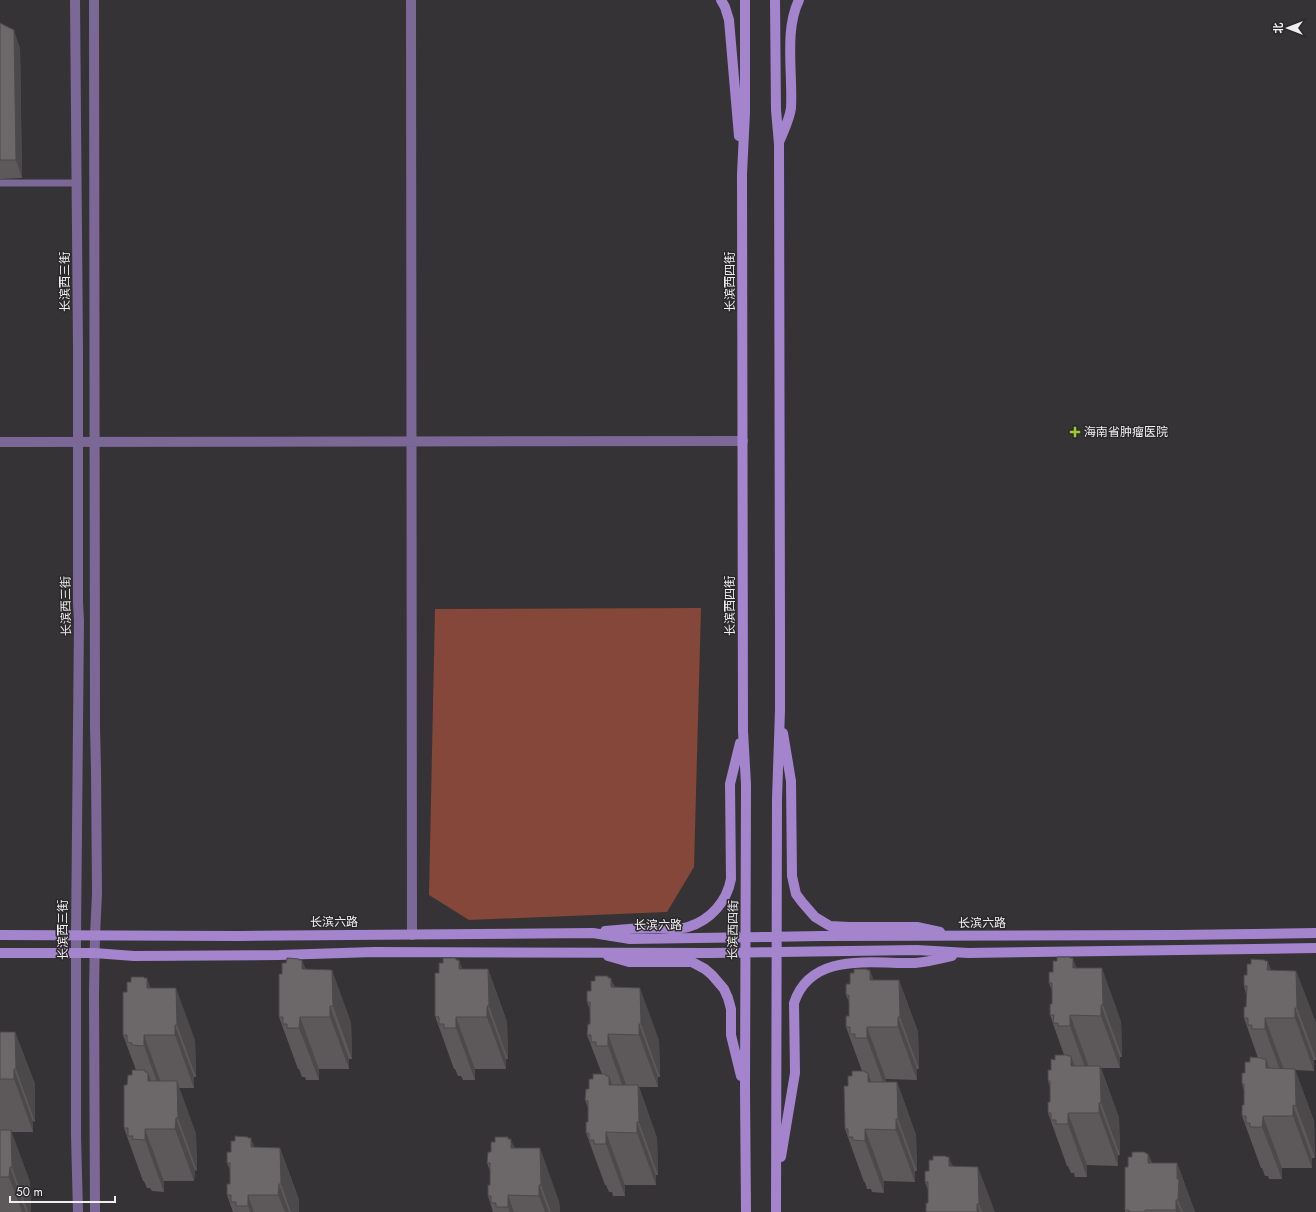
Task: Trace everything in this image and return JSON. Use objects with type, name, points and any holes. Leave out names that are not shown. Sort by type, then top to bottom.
[{"type":"main road","points":[[721,0],[729,20],[742,174]]},
{"type":"main road","name":"长滨西四街","points":[[746,0],[745,112],[742,174],[743,731],[746,784],[746,1212]]},
{"type":"main road","points":[[775,0],[776,110],[779,144],[780,710],[777,782],[776,1212]]},
{"type":"main road","points":[[779,144],[791,110],[791,27],[793,12],[799,0]]},
{"type":"main road","points":[[780,710],[791,781],[792,876],[796,894],[808,910],[830,926],[849,928],[917,928],[968,936]]},
{"type":"main road","points":[[593,933],[630,928],[687,928],[708,917],[720,904],[729,890],[731,879],[730,784],[743,731]]},
{"type":"main road","name":"长滨六路","points":[[0,935],[239,936],[593,933],[630,939],[1316,933]]},
{"type":"main road","points":[[0,953],[94,953],[134,956],[279,955],[374,952],[776,952],[918,950],[968,954],[1316,948]]},
{"type":"main road","points":[[593,952],[629,962],[692,962],[705,969],[712,975],[724,989],[728,998],[731,1009],[731,1035],[745,1090]]},
{"type":"main road","points":[[776,1187],[794,1073],[794,1003],[797,992],[812,976],[835,965],[849,963],[918,963],[968,954]]},
{"type":"street","name":"长滨西三街","points":[[75,0],[79,651],[76,935],[76,1136],[78,1212]]},
{"type":"street","points":[[94,0],[94,728],[97,863],[94,935],[95,1212]]},
{"type":"street","points":[[411,0],[412,935]]},
{"type":"street","points":[[0,442],[411,443],[743,441]]},
{"type":"lane","points":[[0,183],[77,183]]},
{"type":"shaded area","points":[[701,608],[694,867],[667,912],[469,920],[429,895],[435,609]]},
{"type":"building","points":[[0,23],[14,30],[16,160],[0,160]]},
{"type":"building","points":[[1057,957],[1073,958],[1073,968],[1102,968],[1103,1005],[1101,1005],[1101,1016],[1070,1015],[1070,1026],[1058,1026],[1058,1023],[1053,1023],[1054,1015],[1050,1015],[1050,1004],[1052,1004],[1052,983],[1049,983],[1049,972],[1053,972],[1053,961],[1057,961]]},
{"type":"building","points":[[287,958],[302,960],[302,969],[332,970],[333,1006],[330,1006],[330,1017],[300,1017],[299,1028],[287,1028],[287,1024],[283,1024],[283,1017],[279,1017],[279,974],[282,974],[282,963],[286,963]]},
{"type":"building","points":[[443,958],[456,958],[456,960],[459,960],[459,969],[488,969],[489,1006],[487,1006],[487,1017],[456,1017],[456,1028],[444,1028],[444,1024],[439,1024],[439,1017],[435,1016],[435,973],[439,973],[439,963],[443,963]]},
{"type":"building","points":[[1251,959],[1268,961],[1267,970],[1296,971],[1297,1008],[1295,1008],[1295,1018],[1265,1018],[1265,1029],[1252,1029],[1252,1025],[1248,1025],[1248,1018],[1244,1018],[1247,986],[1244,986],[1244,975],[1247,975],[1247,964],[1251,964]]},
{"type":"building","points":[[854,969],[870,970],[870,980],[899,980],[900,1017],[898,1017],[898,1027],[867,1027],[867,1038],[855,1038],[855,1034],[850,1034],[850,1027],[846,1027],[846,1016],[849,1016],[849,995],[846,995],[846,984],[850,984],[850,973],[854,973]]},
{"type":"building","points":[[595,976],[608,976],[608,978],[611,978],[611,987],[640,988],[641,1024],[639,1024],[639,1035],[608,1034],[608,1046],[596,1046],[596,1042],[591,1042],[591,1035],[587,1035],[588,1024],[590,1024],[590,1002],[587,1002],[587,991],[591,991],[591,981],[595,981]]},
{"type":"building","points":[[131,977],[147,978],[147,988],[176,988],[177,1025],[175,1025],[175,1035],[144,1035],[144,1046],[132,1045],[132,1043],[127,1042],[127,1035],[123,1035],[123,992],[127,992],[127,982],[131,982]]},
{"type":"building","points":[[0,1032],[15,1032],[16,1069],[14,1069],[14,1079],[0,1079]]},
{"type":"building","points":[[1055,1055],[1071,1056],[1071,1066],[1100,1066],[1101,1103],[1099,1103],[1099,1113],[1068,1113],[1068,1124],[1056,1124],[1056,1120],[1051,1120],[1051,1113],[1048,1113],[1048,1102],[1050,1102],[1050,1081],[1048,1081],[1048,1070],[1051,1070],[1051,1059],[1055,1060]]},
{"type":"building","points":[[1250,1057],[1266,1059],[1266,1068],[1295,1069],[1296,1106],[1293,1105],[1293,1116],[1263,1116],[1262,1127],[1250,1127],[1250,1123],[1246,1123],[1246,1116],[1242,1116],[1242,1105],[1244,1105],[1244,1084],[1242,1084],[1242,1073],[1245,1073],[1245,1062],[1250,1062]]},
{"type":"building","points":[[132,1070],[145,1070],[145,1072],[148,1072],[148,1081],[177,1081],[178,1118],[176,1118],[175,1129],[145,1129],[145,1140],[132,1139],[133,1136],[128,1136],[128,1128],[124,1128],[124,1085],[127,1085],[128,1075],[132,1075]]},
{"type":"building","points":[[852,1071],[865,1071],[868,1073],[868,1082],[897,1082],[898,1119],[896,1119],[896,1130],[865,1129],[865,1141],[853,1140],[853,1137],[848,1137],[848,1129],[845,1129],[844,1086],[848,1086],[848,1076],[852,1076]]},
{"type":"building","points":[[593,1074],[606,1074],[606,1076],[609,1076],[609,1085],[638,1085],[639,1122],[637,1122],[637,1133],[606,1132],[606,1144],[594,1144],[594,1140],[589,1140],[589,1133],[586,1133],[586,1122],[588,1122],[588,1101],[585,1100],[586,1089],[589,1089],[589,1079],[593,1079]]},
{"type":"building","points":[[0,1130],[11,1130],[12,1167],[10,1167],[9,1177],[0,1177]]},
{"type":"building","points":[[235,1136],[251,1138],[251,1147],[280,1148],[281,1184],[279,1184],[278,1195],[248,1195],[248,1206],[236,1206],[236,1202],[231,1202],[231,1195],[227,1195],[227,1184],[230,1184],[230,1163],[227,1163],[227,1152],[231,1152],[231,1141],[235,1141]]},
{"type":"building","points":[[495,1137],[508,1137],[508,1139],[511,1139],[511,1148],[540,1148],[541,1185],[539,1185],[539,1196],[508,1195],[508,1207],[496,1207],[496,1203],[491,1203],[491,1196],[488,1196],[488,1185],[490,1185],[490,1163],[487,1163],[488,1152],[491,1152],[491,1142],[495,1142]]},
{"type":"building","points":[[1132,1152],[1145,1152],[1148,1154],[1148,1163],[1177,1163],[1177,1179],[1179,1179],[1176,1210],[1145,1210],[1145,1212],[1129,1212],[1129,1210],[1125,1210],[1125,1167],[1128,1167],[1128,1157],[1132,1157]]},
{"type":"building","points":[[933,1156],[949,1157],[949,1166],[978,1167],[979,1204],[977,1204],[977,1212],[926,1212],[926,1203],[928,1203],[928,1182],[925,1182],[925,1171],[929,1171],[929,1160],[933,1160]]},
{"type":"place","name":"海南省肿瘤医院","points":[[1075,432]]}]
